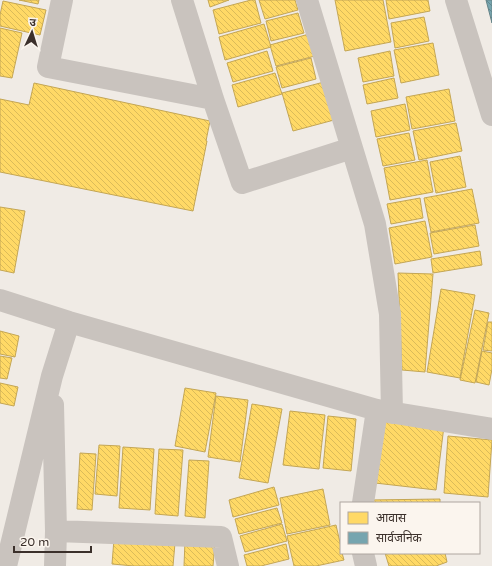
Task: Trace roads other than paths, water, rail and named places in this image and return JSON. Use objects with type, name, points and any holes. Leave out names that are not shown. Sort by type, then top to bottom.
[{"type":"street","points":[[62,0],[48,67],[213,99]]},
{"type":"street","points":[[182,0],[213,99],[242,183],[352,148]]},
{"type":"street","points":[[307,0],[375,224],[390,314],[385,411],[363,502]]},
{"type":"street","points":[[456,0],[492,115]]},
{"type":"street","points":[[0,300],[69,322],[385,411],[492,429]]},
{"type":"street","points":[[6,566],[52,376],[69,322]]},
{"type":"street","points":[[52,376],[56,531],[55,566]]},
{"type":"street","points":[[56,531],[221,537],[228,566]]},
{"type":"street","points":[[363,554],[366,566]]}]
